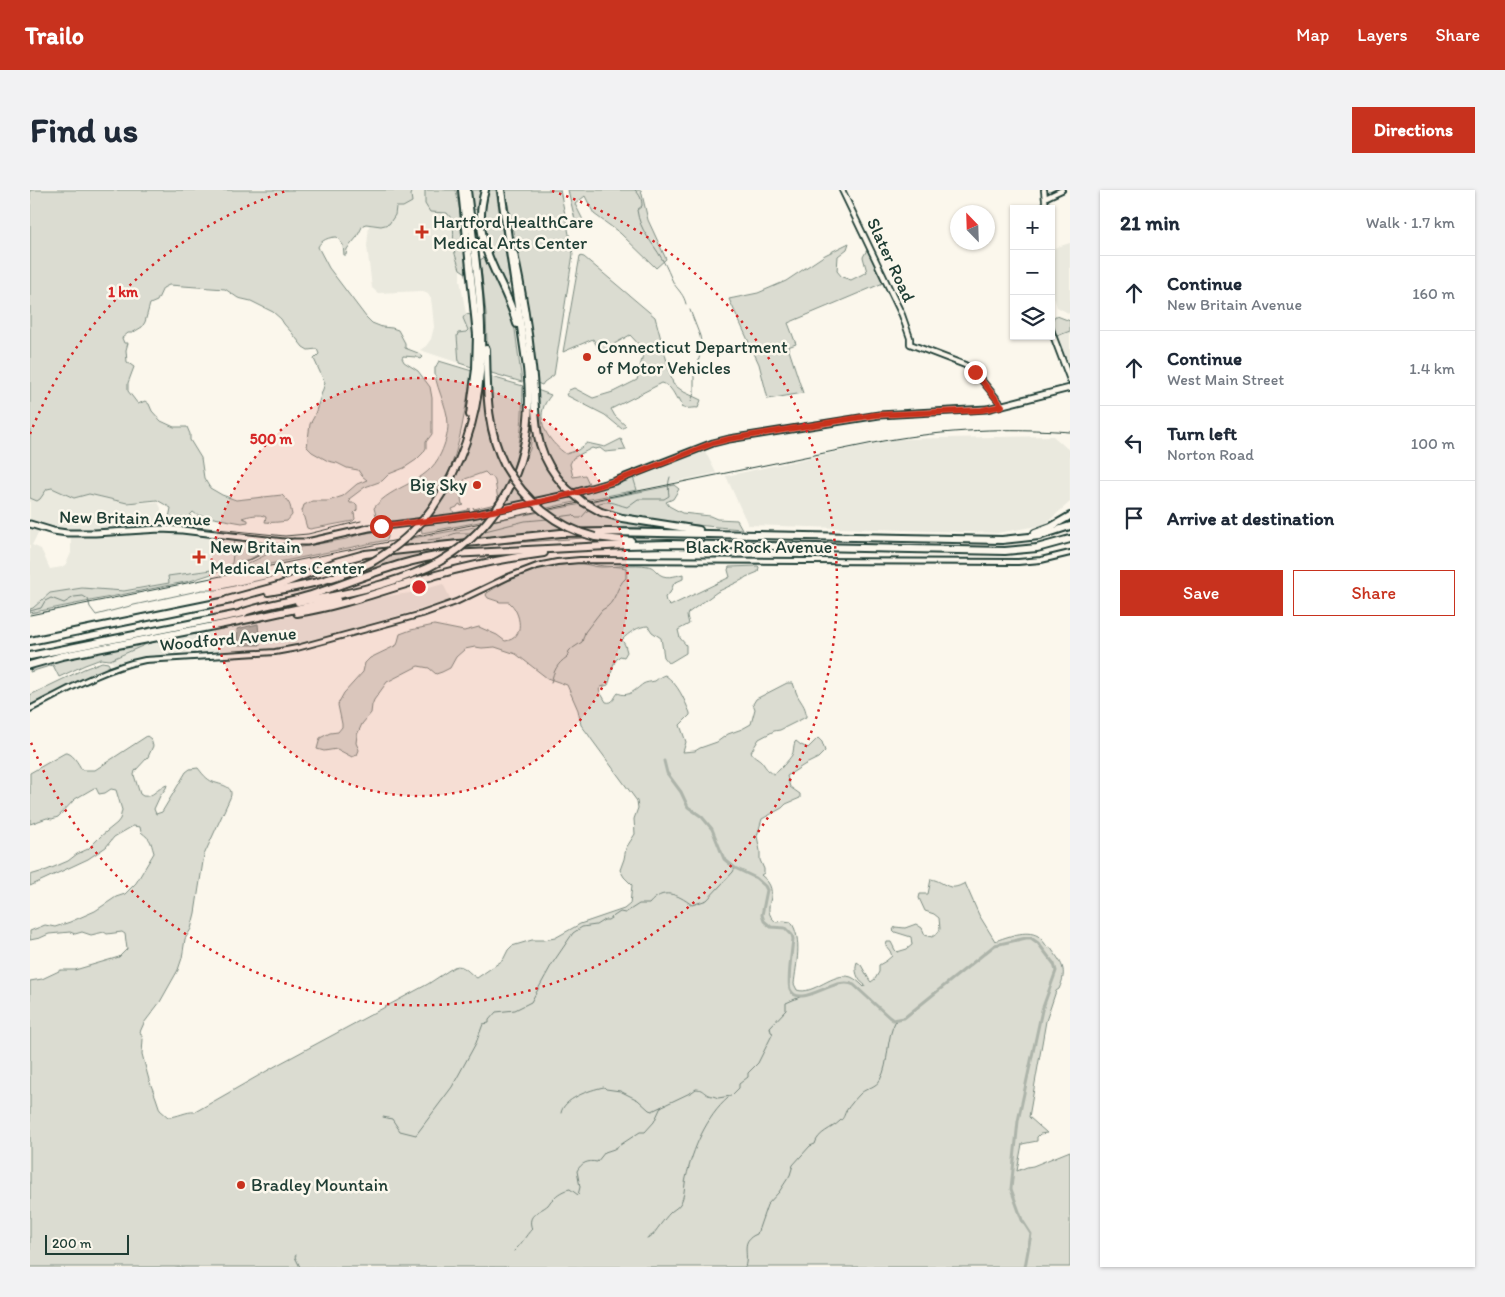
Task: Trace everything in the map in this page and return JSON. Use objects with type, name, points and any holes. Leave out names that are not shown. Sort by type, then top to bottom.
[{"type":"highway","points":[[462,190],[477,340],[476,374],[464,448]]},
{"type":"highway","points":[[30,641],[324,581],[372,562],[408,536],[433,507],[449,480],[464,448],[474,417],[480,376],[482,338],[467,190]]},
{"type":"highway","points":[[485,190],[480,213],[483,242],[489,260],[512,307],[523,342]]},
{"type":"highway","points":[[30,656],[346,597],[376,588],[429,567],[453,553],[475,535],[490,518],[506,494],[519,464],[527,426],[528,383],[501,190]]},
{"type":"highway","points":[[505,219],[518,270],[532,362],[537,436],[547,462],[557,478],[584,502],[601,512],[622,518],[730,534]]},
{"type":"highway","points":[[478,289],[483,300],[489,420],[496,447],[519,488],[542,511],[569,527],[595,536],[622,541],[690,542],[705,545]]},
{"type":"highway","points":[[1015,538],[1048,529],[1070,516]]},
{"type":"highway","points":[[227,600],[278,586],[340,560],[374,552],[568,533],[744,534],[985,540],[1039,536],[1070,526]]},
{"type":"highway","points":[[30,665],[62,656],[242,617],[404,564],[450,554],[662,544],[1010,551],[1044,547],[1070,539]]},
{"type":"highway","points":[[1022,550],[1040,551],[1070,543]]},
{"type":"highway","points":[[242,617],[284,615],[336,605],[441,573],[494,561],[605,546]]},
{"type":"main road","name":"Slater Road","points":[[842,190],[902,315],[910,344],[958,362],[975,372],[1002,406]]},
{"type":"main road","points":[[1044,190],[1046,205]]},
{"type":"main road","points":[[1055,340],[1070,380]]},
{"type":"main road","name":"New Britain Avenue","points":[[30,524],[52,531],[67,533],[166,529],[299,543],[374,528],[447,519],[503,509],[586,490],[626,477],[713,443],[729,439],[875,415],[982,410],[1070,388]]},
{"type":"street","points":[[1045,198],[1062,190]]},
{"type":"street","name":"Black Rock Avenue","points":[[456,602],[526,570],[569,560],[1026,562],[1070,553]]},
{"type":"street","name":"Woodford Avenue","points":[[30,709],[116,667],[145,660],[285,651],[422,614],[456,602]]},
{"type":"shaded area","points":[[30,190],[413,190],[411,195],[412,202],[403,207],[396,207],[395,215],[389,224],[381,226],[363,225],[357,237],[347,249],[346,255],[344,255],[343,245],[337,237],[326,239],[318,247],[329,268],[366,317],[372,323],[398,330],[405,343],[405,348],[423,357],[421,359],[403,356],[402,358],[404,362],[418,371],[430,387],[432,398],[432,434],[426,442],[426,448],[423,453],[404,468],[389,474],[382,481],[365,487],[349,499],[350,503],[357,505],[353,521],[307,528],[302,511],[304,505],[312,501],[328,501],[343,496],[357,484],[367,480],[358,470],[328,461],[307,447],[310,424],[325,383],[314,359],[319,354],[317,349],[308,350],[303,347],[281,319],[273,312],[251,301],[238,298],[225,289],[169,285],[163,288],[157,301],[150,304],[142,327],[122,338],[124,343],[128,343],[126,350],[127,362],[134,367],[128,383],[128,391],[138,404],[145,401],[149,404],[152,411],[161,421],[174,427],[187,427],[190,440],[201,458],[204,478],[210,488],[236,500],[282,495],[289,504],[292,515],[287,521],[265,522],[266,517],[257,515],[242,518],[248,520],[248,522],[242,523],[197,515],[193,512],[190,515],[192,519],[182,523],[174,523],[169,518],[171,508],[157,500],[127,503],[89,494],[74,498],[52,488],[47,489],[37,501],[30,498]]},
{"type":"shaded area","points":[[413,190],[425,190],[436,213],[447,213],[453,223],[454,249],[460,269],[466,314],[463,319],[469,330],[461,332],[457,336],[459,363],[420,350],[431,339],[434,327],[431,299],[428,294],[421,291],[378,293],[372,288],[367,246],[369,225],[377,226],[396,213],[396,207],[401,207],[411,197]]},
{"type":"shaded area","points":[[425,190],[456,190],[461,232],[464,241],[466,273],[460,269],[454,252],[452,221],[447,213],[430,212],[425,204]]},
{"type":"shaded area","points":[[470,190],[483,190],[479,209],[473,210]]},
{"type":"shaded area","points":[[489,190],[496,190],[510,282],[508,286],[502,278],[491,254],[485,232],[485,211]]},
{"type":"shaded area","points":[[505,190],[560,190],[573,254],[554,375],[542,385],[537,383],[523,283]]},
{"type":"shaded area","points":[[568,190],[641,190],[648,220],[666,259],[656,268],[620,233],[594,214],[585,196],[575,204],[584,222],[577,228]]},
{"type":"shaded area","points":[[849,243],[847,249],[838,256],[837,271],[842,277],[851,280],[867,272],[863,257],[868,248],[883,283],[788,323],[796,344],[788,347],[803,393],[768,399],[759,364],[729,299],[758,293],[786,281],[825,255]]},
{"type":"shaded area","points":[[1070,243],[1070,314],[1057,307],[1055,300],[1055,248]]},
{"type":"shaded area","points":[[580,256],[584,257],[655,317],[673,384],[701,400],[698,408],[681,407],[683,406],[679,398],[677,399],[673,391],[662,383],[611,409],[615,416],[626,426],[622,429],[605,415],[566,395],[569,390],[574,388],[593,398],[613,392],[637,380],[644,350],[630,335],[600,352],[593,339],[563,352]]},
{"type":"shaded area","points":[[485,257],[509,308],[515,330],[522,382],[488,372],[486,313],[480,260]]},
{"type":"shaded area","points":[[466,314],[471,315],[473,328],[472,367],[459,363],[457,336],[458,333],[468,330],[463,318]]},
{"type":"shaded area","points":[[1055,316],[1070,321],[1070,331],[1057,336]]},
{"type":"shaded area","points":[[1070,331],[1070,369],[1057,336]]},
{"type":"shaded area","points":[[439,361],[472,371],[455,455],[445,480],[419,519],[378,523],[374,508],[381,500],[427,472],[435,464],[444,446],[448,424],[446,410],[435,374],[435,368]]},
{"type":"shaded area","points":[[488,376],[523,386],[522,420],[515,463],[511,474],[495,436]]},
{"type":"shaded area","points":[[484,384],[487,423],[490,434],[510,479],[494,508],[475,511],[474,509],[495,504],[498,500],[495,481],[493,477],[485,472],[465,479],[461,498],[464,505],[461,506],[460,504],[452,509],[454,513],[468,510],[469,508],[469,512],[428,519],[447,494],[461,465],[474,425]]},
{"type":"shaded area","points":[[537,390],[551,395],[546,402],[542,416],[544,429],[551,440],[566,454],[578,450],[587,443],[605,447],[621,439],[626,450],[605,452],[600,448],[592,448],[573,458],[570,464],[573,477],[585,475],[590,486],[573,491],[555,469],[544,445],[541,432]]},
{"type":"shaded area","points":[[532,436],[534,436],[547,466],[568,492],[531,499],[516,481],[530,449]]},
{"type":"shaded area","points":[[1053,436],[1070,451],[1070,502],[1044,525],[997,533],[748,525],[726,476],[896,439]]},
{"type":"shaded area","points":[[702,450],[705,451],[716,473],[637,490],[633,477]]},
{"type":"shaded area","points":[[633,477],[637,490],[585,500],[578,495],[616,484]]},
{"type":"shaded area","points":[[674,485],[679,489],[673,499],[666,502],[669,506],[682,513],[710,516],[717,519],[737,520],[742,529],[630,516],[613,512],[588,502]]},
{"type":"shaded area","points":[[515,486],[526,500],[504,506]]},
{"type":"shaded area","points":[[52,488],[74,498],[89,494],[127,503],[156,502],[161,508],[162,529],[67,533],[30,524],[30,498],[37,500],[47,489]]},
{"type":"shaded area","points":[[573,497],[579,501],[543,509],[537,504]]},
{"type":"shaded area","points":[[582,504],[666,527],[574,528],[545,511]]},
{"type":"shaded area","points":[[540,512],[566,529],[477,538],[492,521]]},
{"type":"shaded area","points":[[489,514],[484,521],[422,533],[421,527],[423,525]]},
{"type":"shaded area","points":[[480,526],[466,539],[400,546],[413,538]]},
{"type":"shaded area","points":[[30,527],[39,531],[32,545],[41,549],[50,569],[62,567],[66,564],[71,553],[71,538],[77,535],[167,531],[235,537],[232,563],[226,568],[168,576],[169,583],[124,591],[82,588],[50,593],[30,609]]},
{"type":"shaded area","points":[[387,531],[387,540],[231,572],[282,547],[290,549]]},
{"type":"shaded area","points":[[579,534],[586,536],[584,538],[469,546],[472,544]]},
{"type":"shaded area","points":[[597,534],[745,537],[747,542],[633,540]]},
{"type":"shaded area","points":[[235,537],[280,544],[236,566],[190,581],[30,613],[30,609],[50,593],[82,588],[124,591],[169,583],[168,576],[226,568],[232,563]]},
{"type":"shaded area","points":[[459,545],[449,552],[364,574],[363,572],[374,567],[373,564],[393,552]]},
{"type":"shaded area","points":[[577,563],[601,567],[642,565],[653,568],[663,576],[670,577],[683,574],[683,579],[674,583],[670,593],[665,597],[666,602],[670,606],[730,577],[729,567],[759,567],[758,572],[717,592],[688,613],[689,624],[678,630],[680,638],[686,645],[686,653],[671,662],[669,663],[664,657],[661,638],[652,632],[648,626],[637,629],[627,635],[622,640],[627,652],[624,657],[620,656],[615,662],[608,685],[601,687],[599,690],[606,702],[611,702],[618,693],[628,694],[644,683],[655,681],[665,675],[677,687],[690,713],[680,725],[686,742],[683,752],[695,751],[717,742],[728,734],[751,724],[755,709],[753,704],[756,699],[787,683],[793,683],[797,695],[803,704],[806,717],[759,739],[751,752],[774,774],[792,755],[796,741],[808,748],[818,738],[822,742],[825,751],[818,758],[787,776],[790,787],[800,794],[800,798],[786,804],[762,819],[757,836],[760,860],[764,869],[764,873],[761,875],[771,888],[769,911],[771,916],[776,922],[791,922],[797,936],[798,952],[794,984],[797,990],[810,990],[837,977],[844,976],[853,978],[864,987],[865,985],[857,975],[857,962],[861,965],[871,982],[879,972],[879,965],[892,956],[886,946],[887,942],[891,942],[897,952],[907,949],[912,945],[911,937],[895,932],[893,930],[895,927],[905,928],[916,924],[922,928],[925,935],[932,937],[938,933],[940,929],[939,918],[925,911],[919,898],[920,894],[928,894],[931,879],[951,887],[965,883],[979,915],[995,941],[1016,934],[1028,933],[1038,936],[1048,948],[1050,947],[1060,962],[1063,976],[1046,1021],[1029,1117],[1047,1133],[1040,1134],[1037,1137],[1037,1141],[1022,1144],[1017,1171],[1070,1151],[1070,1267],[30,1267],[30,981],[42,979],[61,970],[75,970],[119,957],[127,949],[125,934],[122,932],[107,934],[104,932],[91,935],[82,932],[75,934],[70,932],[49,934],[30,940],[30,931],[45,925],[55,927],[70,922],[95,911],[116,897],[125,894],[136,883],[154,853],[150,841],[141,832],[140,827],[133,826],[114,837],[106,847],[88,859],[30,886],[30,875],[68,861],[88,849],[117,823],[122,810],[116,790],[111,789],[99,794],[96,788],[94,788],[75,799],[58,817],[47,818],[30,824],[30,773],[65,753],[68,753],[77,761],[82,770],[95,770],[147,736],[151,739],[153,746],[148,757],[135,771],[134,775],[140,794],[143,796],[150,796],[167,785],[154,809],[156,814],[162,812],[186,772],[190,769],[198,768],[208,779],[229,788],[231,791],[230,798],[204,855],[195,913],[191,929],[185,939],[178,970],[140,1032],[143,1039],[142,1054],[160,1110],[168,1117],[195,1112],[279,1064],[428,984],[454,967],[461,966],[477,978],[503,960],[512,946],[532,940],[555,938],[580,924],[624,909],[630,904],[632,885],[620,870],[626,848],[635,834],[634,819],[638,808],[637,801],[581,725],[578,710],[567,685],[547,678],[516,654],[495,647],[475,647],[465,649],[456,657],[450,668],[436,674],[429,668],[418,666],[387,682],[374,700],[371,713],[362,724],[357,735],[356,743],[359,750],[357,755],[352,757],[337,749],[324,751],[317,749],[320,738],[330,733],[338,732],[342,727],[339,702],[344,693],[363,672],[365,663],[370,658],[397,645],[400,634],[434,625],[464,631],[479,627],[505,641],[512,639],[519,630],[519,618],[513,606],[509,602],[500,602],[488,598],[487,593],[528,572],[546,567]]},
{"type":"shaded area","points":[[443,584],[451,600],[303,644],[267,650],[146,657],[116,666],[110,660],[156,640],[316,612],[373,598],[410,593]]},
{"type":"shaded area","points":[[261,621],[156,640],[110,660],[101,659],[59,677],[53,665],[30,672],[31,668],[76,656],[235,624]]},
{"type":"shaded area","points":[[258,624],[260,645],[238,645],[237,629]]},
{"type":"shaded area","points":[[102,662],[108,663],[110,667],[30,706],[30,695]]},
{"type":"waterway","points":[[635,190],[642,201],[642,206],[637,210],[641,224],[686,304]]},
{"type":"waterway","points":[[690,310],[700,336],[702,348],[694,376],[694,393],[691,401]]},
{"type":"waterway","points":[[595,505],[607,502],[627,507],[638,499],[664,499],[669,496],[668,486],[670,477]]},
{"type":"waterway","points":[[557,517],[573,515],[576,518],[581,518],[589,509]]},
{"type":"waterway","points":[[481,532],[525,521],[548,519]]},
{"type":"waterway","points":[[428,540],[456,533],[472,533]]},
{"type":"waterway","points":[[573,648],[582,642],[585,632],[602,610],[611,603],[626,578],[626,568],[591,563]]},
{"type":"waterway","points":[[30,611],[41,608],[45,601],[51,598],[64,603],[74,597],[83,596],[88,599],[90,607],[96,615],[202,590],[217,590],[273,577]]},
{"type":"waterway","points":[[551,683],[556,668],[567,657],[571,649]]},
{"type":"waterway","points":[[664,761],[667,773],[681,792],[688,807],[702,817],[712,829],[724,859],[735,868],[756,878],[765,886],[767,890],[762,915],[764,921],[771,927],[785,928],[792,935],[789,985],[795,995],[809,995],[838,984],[854,985],[893,1020],[904,1018],[995,945],[1031,938],[1038,943],[1054,964],[1056,971],[1042,1010],[1018,1121],[1011,1189],[1022,1220],[1031,1234],[1025,1267]]},
{"type":"waterway","points":[[383,1117],[392,1119],[400,1131],[416,1135],[452,1087],[476,1043],[483,1024],[489,1023],[489,1020],[496,1012],[515,1010],[531,1002],[552,964],[573,933],[582,927],[596,925],[604,920],[608,920],[620,912],[625,913],[639,904],[649,904],[660,895],[675,895],[692,905],[707,900],[735,868]]},
{"type":"waterway","points":[[561,1113],[566,1103],[572,1099],[591,1090],[604,1087],[620,1091],[638,1100],[652,1111],[696,1089],[718,1098],[731,1096],[758,1063],[773,1033],[770,1027],[786,1010],[786,1003],[802,996]]},
{"type":"waterway","points":[[745,1267],[748,1240],[757,1234],[767,1205],[779,1192],[790,1175],[793,1165],[810,1146],[815,1144],[819,1136],[843,1118],[846,1111],[861,1093],[880,1080],[885,1066],[890,1035],[896,1020]]},
{"type":"waterway","points":[[647,1238],[653,1235],[667,1216],[680,1204],[689,1167],[701,1134],[713,1114],[728,1098]]},
{"type":"waterway","points":[[514,1251],[532,1229],[532,1217],[548,1205],[556,1195],[570,1189],[578,1195],[580,1187],[577,1171],[583,1164],[597,1162],[605,1152],[614,1149],[640,1132],[645,1132],[654,1122],[661,1107]]},
{"type":"waterway","points":[[296,1255],[295,1257],[300,1267]]},
{"type":"railway","points":[[30,615],[883,441],[976,430],[1047,430],[1070,432]]},
{"type":"railway","points":[[167,524],[285,536],[308,534],[361,521]]},
{"type":"railway","points":[[232,569],[294,538]]},
{"type":"place","name":"Hartford HealthCare Medical Arts Center","points":[[422,232]]},
{"type":"place","name":"Connecticut Department of Motor Vehicles","points":[[587,357]]},
{"type":"place","name":"Big Sky","points":[[477,485]]},
{"type":"place","name":"New Britain Medical Arts Center","points":[[199,557]]},
{"type":"place","name":"Bradley Mountain","points":[[241,1185]]},
{"type":"route","points":[[381,526],[472,515],[570,494],[601,486],[713,443],[729,439],[875,415],[982,410],[1002,406],[1000,401],[975,372]]}]
